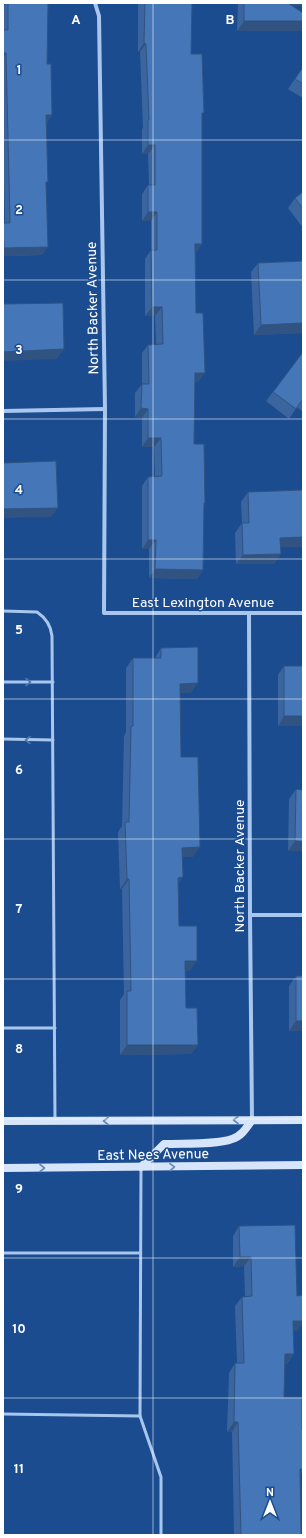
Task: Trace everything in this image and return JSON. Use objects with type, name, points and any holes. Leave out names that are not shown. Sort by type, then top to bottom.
[{"type":"main road","points":[[140,1167],[164,1144],[221,1142],[234,1139],[243,1132],[252,1120]]},
{"type":"main road","points":[[3,1121],[303,1120]]},
{"type":"main road","name":"East Nees Avenue","points":[[3,1168],[303,1165]]},
{"type":"street","name":"North Backer Avenue","points":[[95,3],[99,16],[105,410],[104,613]]},
{"type":"street","points":[[3,411],[105,410]]},
{"type":"street","name":"East Lexington Avenue","points":[[104,613],[303,613]]},
{"type":"street","name":"North Backer Avenue","points":[[249,613],[252,1120]]},
{"type":"street","points":[[250,915],[303,915]]},
{"type":"lane","points":[[3,611],[37,612],[46,620],[52,636],[55,1121]]},
{"type":"lane","points":[[3,682],[53,682]]},
{"type":"lane","points":[[3,740],[53,740]]},
{"type":"lane","points":[[3,1028],[55,1028]]},
{"type":"lane","points":[[140,1167],[140,1416],[161,1477],[161,1535]]},
{"type":"lane","points":[[3,1253],[140,1253]]},
{"type":"lane","points":[[3,1414],[140,1416]]},
{"type":"building","points":[[8,3],[48,3],[47,64],[51,64],[52,115],[46,115],[48,247],[4,248],[3,223],[10,223],[6,53],[3,53],[3,30],[8,30]]},
{"type":"building","points":[[145,3],[192,3],[191,54],[202,54],[204,113],[202,113],[202,244],[195,244],[196,313],[203,313],[205,373],[195,373],[194,444],[204,444],[205,503],[203,570],[155,569],[156,540],[148,540],[148,477],[162,476],[161,438],[148,438],[148,409],[141,408],[142,384],[149,384],[148,345],[163,344],[162,307],[152,307],[151,250],[157,250],[157,212],[148,212],[148,185],[155,185],[155,145],[148,145],[149,120],[146,44],[144,43]]},
{"type":"building","points":[[244,3],[288,3],[303,13],[303,21],[244,21]]},
{"type":"building","points":[[303,67],[303,84],[295,79]]},
{"type":"building","points":[[303,192],[303,209],[295,198]]},
{"type":"building","points":[[303,261],[303,323],[261,325],[258,263]]},
{"type":"building","points":[[63,303],[64,349],[3,352],[3,304]]},
{"type":"building","points":[[303,352],[303,399],[296,409],[273,392]]},
{"type":"building","points":[[56,461],[58,508],[3,509],[3,463]]},
{"type":"building","points":[[303,490],[303,537],[280,538],[281,554],[243,555],[242,523],[249,523],[248,492]]},
{"type":"building","points":[[198,647],[198,683],[180,684],[181,757],[198,757],[200,847],[182,848],[183,877],[178,878],[179,926],[197,926],[197,961],[185,961],[186,1008],[197,1008],[198,1045],[127,1045],[127,991],[131,991],[129,879],[127,879],[125,822],[129,822],[131,726],[133,726],[133,658],[161,658],[161,648]]},
{"type":"building","points":[[284,666],[303,666],[303,716],[284,716]]},
{"type":"building","points":[[296,789],[303,790],[303,842],[295,841]]},
{"type":"building","points":[[296,976],[303,976],[303,1021],[296,1021]]},
{"type":"building","points":[[295,1225],[297,1296],[303,1295],[303,1321],[293,1321],[294,1354],[285,1354],[284,1397],[302,1397],[303,1469],[300,1469],[301,1535],[241,1535],[238,1422],[234,1422],[235,1363],[244,1363],[242,1297],[252,1296],[251,1257],[240,1257],[239,1226]]}]
